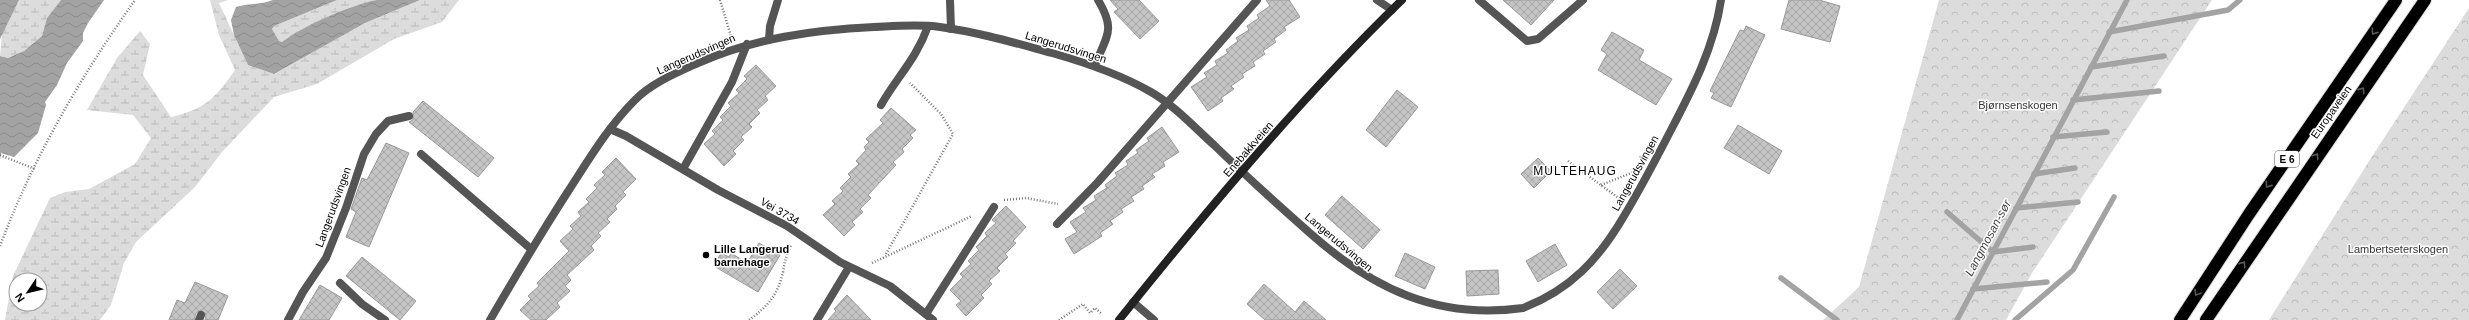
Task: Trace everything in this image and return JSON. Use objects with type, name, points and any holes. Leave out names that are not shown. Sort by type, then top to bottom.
[{"type":"highway","name":"Europaveien","points":[[2180,320],[2249,214],[2396,0]]},
{"type":"highway","name":"Europaveien","points":[[2206,320],[2425,0]]},
{"type":"main road","name":"Enebakkveien","points":[[1119,320],[1243,173],[1319,86],[1402,0]]},
{"type":"street","points":[[769,39],[770,26],[778,0]]},
{"type":"street","points":[[950,0],[951,29]]},
{"type":"street","points":[[1095,65],[1105,41],[1109,23],[1098,0]]},
{"type":"street","points":[[1057,224],[1075,207],[1168,104],[1257,0]]},
{"type":"street","points":[[1378,0],[1392,10]]},
{"type":"street","points":[[1479,0],[1526,41],[1538,39],[1583,0]]},
{"type":"street","name":"Langerudsvingen","points":[[1459,318],[1493,317],[1511,313],[1545,300],[1564,288],[1594,261],[1630,206],[1692,91],[1711,46],[1721,0]]},
{"type":"street","name":"Langerudsvingen","points":[[490,320],[531,249],[598,144],[636,99],[652,87],[668,77],[735,48],[769,39],[829,29],[928,26],[1011,41],[1095,65],[1153,93],[1187,118],[1243,173],[1332,253],[1364,279],[1410,306]]},
{"type":"street","points":[[881,106],[889,90],[902,75],[921,45],[928,26]]},
{"type":"street","points":[[683,169],[732,82],[747,44]]},
{"type":"street","name":"Langerudsvingen","points":[[288,320],[303,292],[326,258],[346,208],[364,154],[376,134],[388,121],[409,116]]},
{"type":"street","name":"Vei 3734","points":[[610,129],[626,136],[798,234],[849,267],[890,286],[933,320]]},
{"type":"street","points":[[421,154],[531,249]]},
{"type":"street","points":[[926,314],[994,206]]},
{"type":"street","points":[[817,320],[849,267]]},
{"type":"street","points":[[340,283],[362,304],[386,320]]},
{"type":"street","points":[[1133,302],[1154,320]]},
{"type":"path","points":[[0,246],[35,169],[70,99],[120,19],[135,0]]},
{"type":"path","points":[[720,0],[735,48]]},
{"type":"path","points":[[886,255],[953,134],[941,114],[902,75]]},
{"type":"path","points":[[0,156],[35,169]]},
{"type":"path","points":[[1568,161],[1630,206]]},
{"type":"path","points":[[1600,185],[1653,164]]},
{"type":"path","points":[[857,271],[886,255],[994,206],[1006,198],[1026,198],[1075,207]]},
{"type":"path","points":[[749,320],[769,305],[776,294],[786,255],[798,234]]},
{"type":"path","points":[[1059,320],[1083,304],[1090,313],[1094,308],[1102,314]]},
{"type":"green space","points":[[19,0],[61,0],[47,18],[42,36],[24,51],[8,58],[0,56],[2,33]]},
{"type":"green space","points":[[210,0],[228,0],[219,3],[248,65],[274,74],[365,23],[420,0],[459,0],[442,22],[394,39],[317,84],[274,97],[222,152],[195,187],[136,242],[124,263],[111,305],[100,320],[5,320],[8,304],[8,312],[48,312],[48,272],[15,272],[50,198],[65,192],[89,189],[135,164],[151,138],[133,115],[87,110],[117,58],[140,31],[150,44],[143,75],[171,117],[193,110],[209,101],[235,70],[219,35]]},
{"type":"green space","points":[[337,0],[377,0],[304,28],[282,42],[279,41],[272,29],[274,26]]},
{"type":"green space","name":"Bjørnsenskogen","points":[[1939,0],[2212,0],[2032,273],[2006,320],[1823,320],[1859,287]]},
{"type":"green space","name":"Lambertseterskogen","points":[[2469,8],[2469,320],[2269,320],[2371,158]]},
{"type":"water","points":[[0,0],[19,0],[0,39]]},
{"type":"water","points":[[61,0],[104,0],[88,23],[83,33],[83,41],[67,63],[57,85],[45,102],[46,105],[38,133],[14,157],[1,153],[0,160],[0,56],[8,58],[24,51],[42,36],[47,18]]},
{"type":"water","points":[[273,0],[337,0],[274,26],[272,29],[279,41],[282,42],[314,23],[354,6],[377,0],[420,0],[365,23],[274,74],[248,65],[234,35],[231,20],[236,7],[264,3]]},
{"type":"building","points":[[1110,0],[1139,0],[1159,21],[1140,39],[1114,12],[1118,9]]},
{"type":"building","points":[[1266,0],[1289,0],[1300,17],[1284,27],[1286,30],[1274,39],[1276,42],[1263,51],[1265,54],[1253,62],[1255,66],[1242,74],[1244,77],[1231,86],[1234,89],[1221,98],[1223,101],[1208,111],[1191,87],[1207,77],[1204,73],[1217,65],[1215,61],[1228,53],[1226,50],[1238,41],[1236,38],[1249,30],[1247,26],[1259,18],[1257,15],[1270,6]]},
{"type":"building","points":[[1503,0],[1554,0],[1531,25]]},
{"type":"building","points":[[1789,0],[1819,0],[1840,6],[1830,42],[1781,29]]},
{"type":"building","points":[[1746,26],[1765,35],[1731,107],[1711,98],[1714,93],[1710,91],[1740,30],[1744,31]]},
{"type":"building","points":[[1612,32],[1644,50],[1639,60],[1672,79],[1656,105],[1598,70],[1607,54],[1601,50]]},
{"type":"building","points":[[756,65],[776,86],[765,96],[768,100],[757,110],[760,113],[749,124],[752,127],[741,137],[744,140],[733,151],[736,154],[724,166],[704,144],[715,134],[712,131],[723,120],[720,117],[731,106],[728,103],[739,93],[736,90],[747,79],[744,76]]},
{"type":"building","points":[[1397,90],[1418,107],[1386,147],[1366,130]]},
{"type":"building","points":[[423,101],[494,158],[478,177],[409,122],[413,120],[413,112]]},
{"type":"building","points":[[891,108],[916,130],[910,135],[913,138],[902,149],[904,152],[893,162],[896,165],[868,195],[871,198],[860,209],[863,212],[852,222],[855,225],[844,236],[823,215],[835,204],[832,201],[843,191],[840,188],[851,177],[848,174],[859,164],[856,161],[866,150],[864,147],[869,142],[866,139],[883,123],[880,120]]},
{"type":"building","points":[[1738,125],[1782,151],[1769,174],[1724,148]]},
{"type":"building","points":[[1162,127],[1179,152],[1163,162],[1165,166],[1152,174],[1155,177],[1142,186],[1144,189],[1131,197],[1134,201],[1121,209],[1123,212],[1110,221],[1113,224],[1100,233],[1102,236],[1074,254],[1065,239],[1077,232],[1070,222],[1086,212],[1083,208],[1096,200],[1094,196],[1107,188],[1105,185],[1117,176],[1115,173],[1128,165],[1126,161],[1138,153],[1136,150],[1149,141],[1147,138]]},
{"type":"building","points":[[386,143],[409,153],[369,247],[346,237],[356,212],[351,209],[362,178],[367,180]]},
{"type":"building","points":[[616,158],[636,179],[623,192],[626,195],[615,206],[617,209],[607,219],[610,222],[598,233],[601,236],[591,246],[594,250],[567,275],[571,280],[565,286],[570,291],[557,303],[560,307],[546,320],[531,320],[520,310],[531,299],[528,296],[539,286],[537,283],[569,251],[560,241],[573,229],[570,226],[581,216],[578,212],[589,202],[586,199],[597,188],[594,185],[605,175],[602,172]]},
{"type":"building","points":[[1538,158],[1551,171],[1534,188],[1521,174]]},
{"type":"building","points":[[1342,196],[1380,230],[1363,249],[1325,215]]},
{"type":"building","points":[[1006,206],[1026,227],[1013,241],[1016,243],[1005,254],[1008,257],[997,268],[1000,271],[989,281],[992,284],[981,295],[984,298],[966,316],[956,305],[961,301],[950,290],[963,277],[960,274],[971,264],[968,261],[979,250],[976,247],[987,236],[985,233],[996,223],[992,220]]},
{"type":"building","points":[[759,243],[780,255],[758,292],[714,266],[721,253],[729,257],[731,253],[747,263]]},
{"type":"building","points":[[1555,244],[1567,265],[1538,282],[1526,261]]},
{"type":"building","points":[[1405,253],[1435,267],[1425,289],[1395,276]]},
{"type":"building","points":[[362,257],[416,301],[400,320],[346,276]]},
{"type":"building","points":[[1620,269],[1637,286],[1613,309],[1597,292]]},
{"type":"building","points":[[1498,270],[1499,294],[1467,296],[1466,271]]},
{"type":"building","points":[[195,282],[228,296],[218,320],[205,320],[206,314],[201,310],[196,313],[194,320],[169,320],[177,300],[185,303]]},
{"type":"building","points":[[1264,284],[1295,312],[1304,301],[1326,320],[1265,320],[1247,304]]},
{"type":"building","points":[[320,285],[342,298],[329,320],[299,320]]},
{"type":"building","points":[[847,295],[871,320],[828,320],[836,311],[834,309]]},
{"type":"waterway","name":"Langmosan-sør","points":[[1957,320],[2127,0]]},
{"type":"waterway","points":[[2109,32],[2228,10],[2240,0]]},
{"type":"waterway","points":[[2091,67],[2164,56]]},
{"type":"waterway","points":[[2073,100],[2159,91]]},
{"type":"waterway","points":[[2053,137],[2107,132]]},
{"type":"waterway","points":[[2034,174],[2075,168]]},
{"type":"waterway","points":[[2015,320],[2073,270],[2114,197]]},
{"type":"waterway","name":"Langmosan-sør","points":[[2016,208],[2078,202]]},
{"type":"waterway","name":"Langmosan-sør","points":[[1947,212],[1993,252],[2033,247]]},
{"type":"waterway","points":[[1781,278],[1837,320]]},
{"type":"waterway","points":[[1973,289],[2047,282]]},
{"type":"place","name":"Lille Langerud barnehage","points":[[706,255]]},
{"type":"district","name":"MULTEHAUG","points":[[1575,171]]}]
